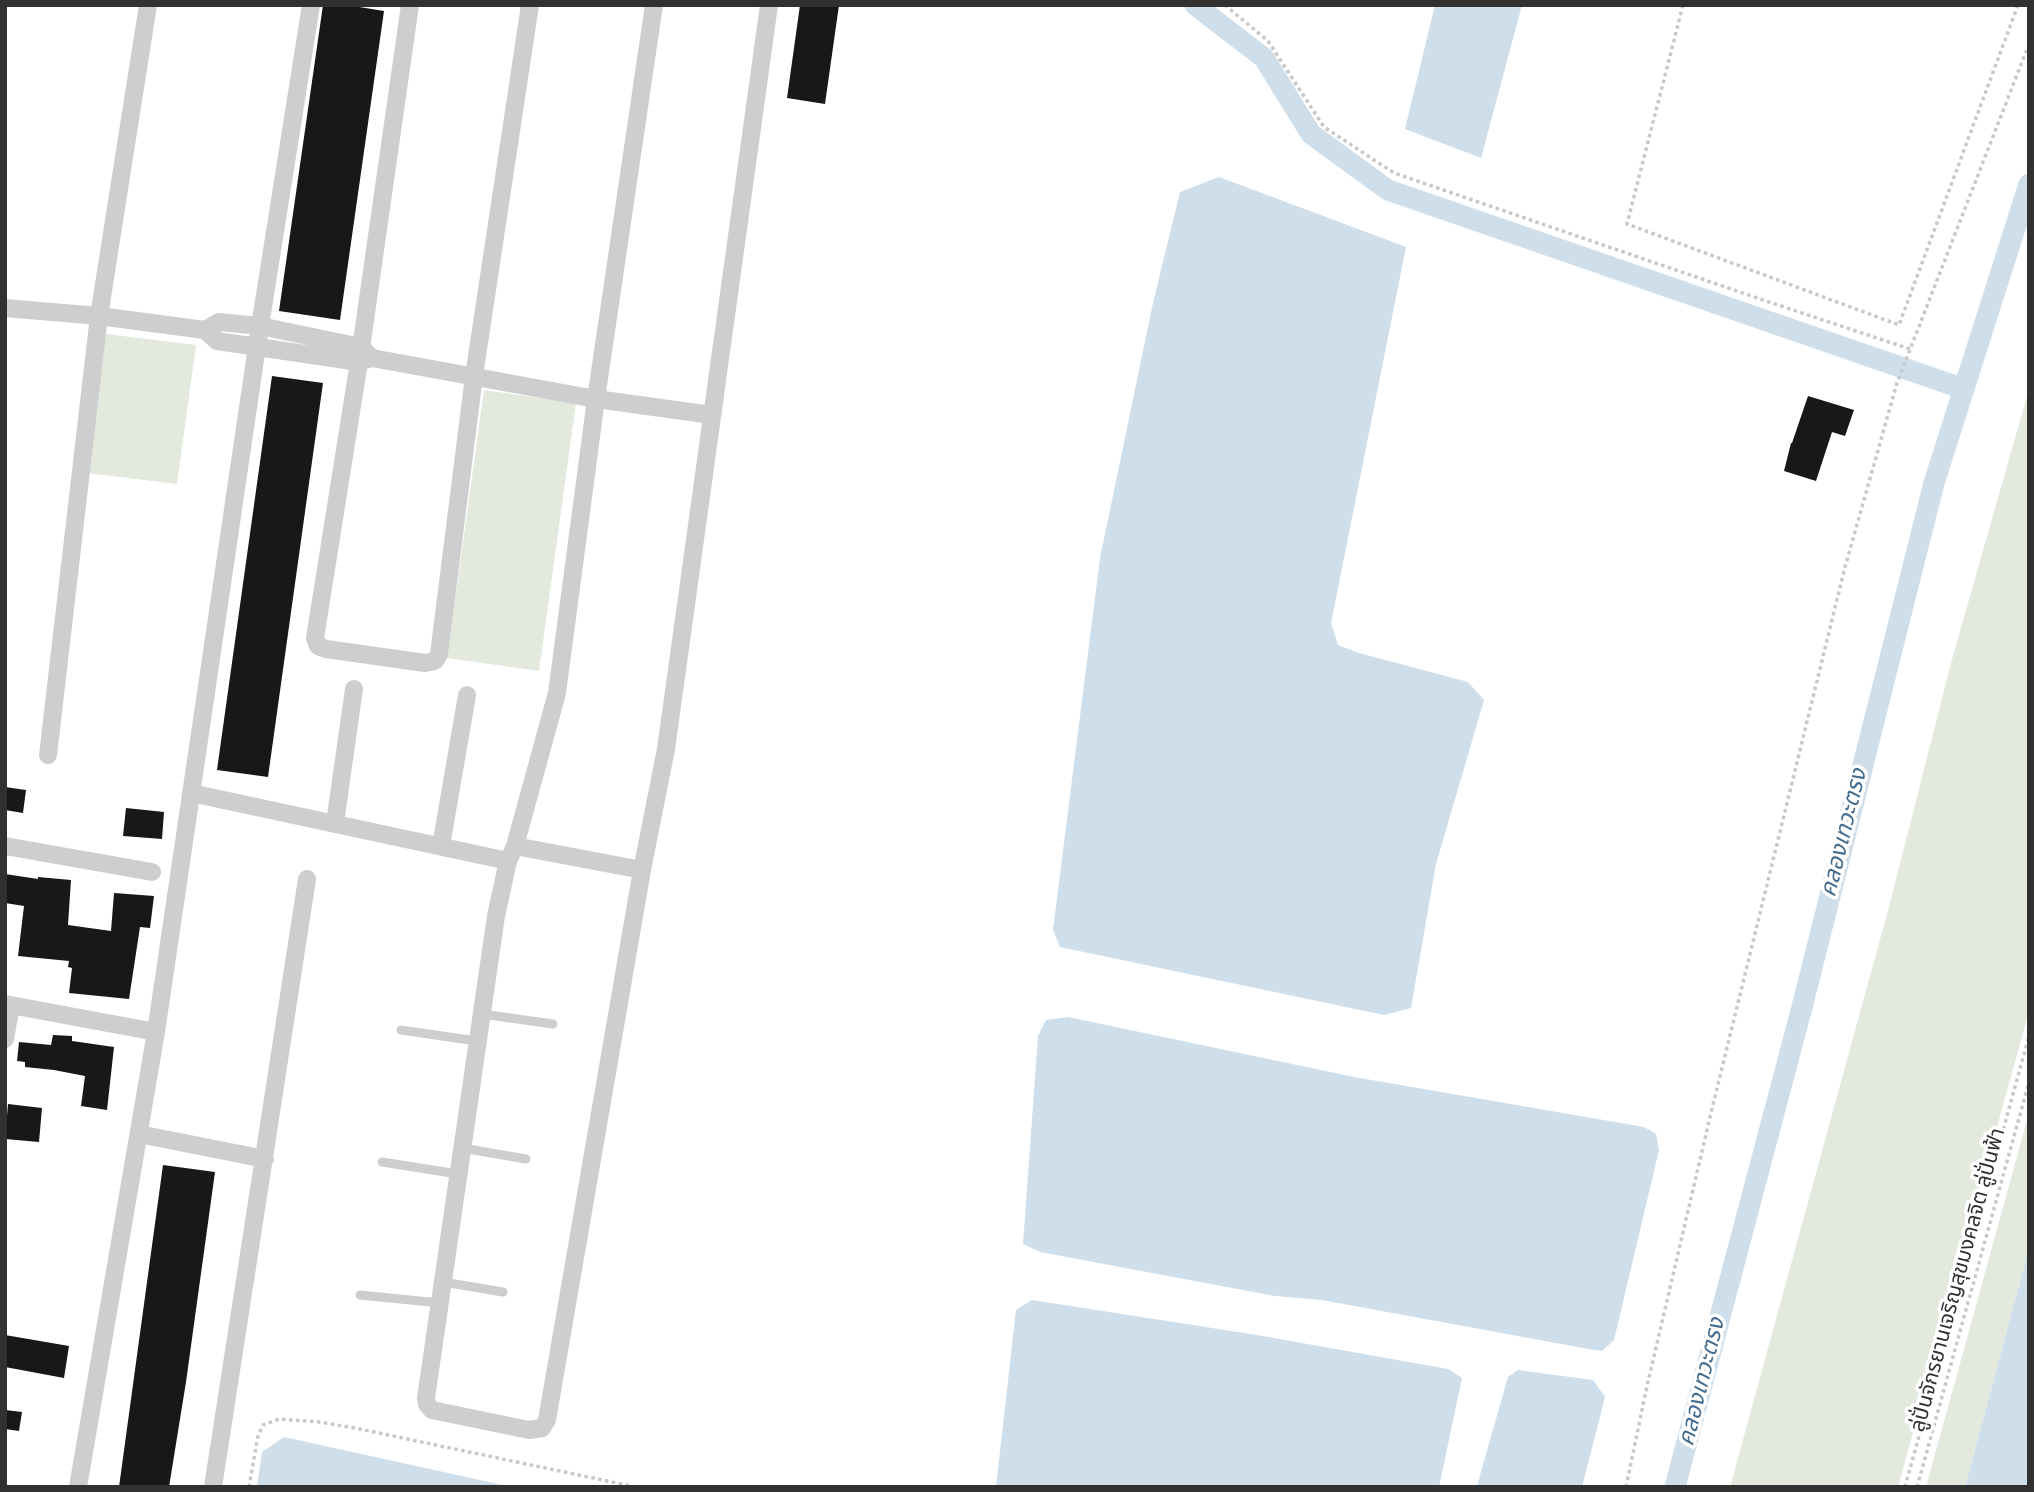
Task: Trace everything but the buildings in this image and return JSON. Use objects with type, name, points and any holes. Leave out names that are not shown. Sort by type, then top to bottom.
[{"type":"street","points":[[48,755],[99,316],[148,5]]},
{"type":"street","points":[[78,1487],[156,1032],[260,326],[311,5]]},
{"type":"street","points":[[410,5],[364,356],[315,638],[318,646],[326,649],[425,663],[435,661],[439,654],[474,376],[530,5]]},
{"type":"street","points":[[654,5],[596,399],[558,693],[511,853],[496,916],[426,1398],[432,1410],[529,1430],[542,1428],[547,1420],[642,870],[666,749],[769,5]]},
{"type":"street","points":[[5,308],[99,316],[205,330],[217,341],[257,348],[364,356]]},
{"type":"street","points":[[205,330],[219,322],[260,326],[364,356],[596,399],[712,415]]},
{"type":"street","points":[[335,823],[354,689]]},
{"type":"street","points":[[441,846],[467,695]]},
{"type":"street","points":[[191,793],[441,846],[642,870]]},
{"type":"street","points":[[5,846],[152,872]]},
{"type":"street","points":[[213,1487],[307,879]]},
{"type":"street","points":[[5,1039],[8,1005],[156,1032]]},
{"type":"street","points":[[139,1134],[265,1159]]},
{"type":"lane","points":[[482,1014],[553,1024]]},
{"type":"lane","points":[[401,1030],[477,1041]]},
{"type":"lane","points":[[462,1148],[526,1159]]},
{"type":"lane","points":[[382,1162],[458,1174]]},
{"type":"lane","points":[[443,1282],[503,1292]]},
{"type":"lane","points":[[359,1295],[440,1303]]},
{"type":"path","points":[[1225,5],[1268,41],[1324,127],[1394,173],[1910,349]]},
{"type":"path","points":[[1683,5],[1627,224],[1899,325],[2018,5]]},
{"type":"path","points":[[1626,1487],[1710,1117],[1845,567],[1897,383],[2029,44]]},
{"type":"path","points":[[1905,1487],[2029,1036]]},
{"type":"path","name":"ลู่ปั่นจักรยานเจริญสุขมงคลจิต ลู่ปั่นฟ้า","points":[[1917,1487],[2029,1082]]},
{"type":"path","points":[[249,1487],[258,1436],[263,1425],[279,1419],[355,1428],[636,1487]]},
{"type":"shaded area","points":[[98,333],[196,345],[177,484],[79,472]]},
{"type":"shaded area","points":[[2029,389],[2029,1011],[1898,1487],[1730,1487],[1890,903],[1951,663]]},
{"type":"shaded area","points":[[484,390],[576,403],[539,671],[447,658]]},
{"type":"shaded area","points":[[2029,1113],[2029,1248],[1965,1487],[1926,1487]]},
{"type":"water","points":[[1435,5],[1522,5],[1481,158],[1405,129]]},
{"type":"water","points":[[1219,177],[1406,247],[1331,623],[1338,645],[1468,682],[1484,700],[1436,864],[1411,1008],[1384,1015],[1060,947],[1053,930],[1100,558],[1153,303],[1180,192]]},
{"type":"water","points":[[1068,1017],[1354,1077],[1644,1127],[1656,1134],[1659,1150],[1614,1340],[1602,1351],[1583,1348],[1322,1300],[1275,1296],[1040,1252],[1023,1244],[1038,1036],[1046,1020]]},
{"type":"water","points":[[2029,1248],[2029,1487],[1965,1487]]},
{"type":"water","points":[[1032,1300],[1257,1335],[1448,1369],[1462,1378],[1439,1487],[996,1487],[1016,1310]]},
{"type":"water","points":[[1518,1370],[1593,1380],[1605,1397],[1582,1487],[1477,1486],[1508,1377]]},
{"type":"water","points":[[284,1437],[512,1487],[257,1487],[262,1452]]},
{"type":"waterway","points":[[1195,5],[1264,58],[1311,134],[1388,190],[1964,389]]},
{"type":"waterway","name":"คลองเทวะตรง","points":[[1675,1487],[1801,1011],[1934,483],[2029,184]]}]
